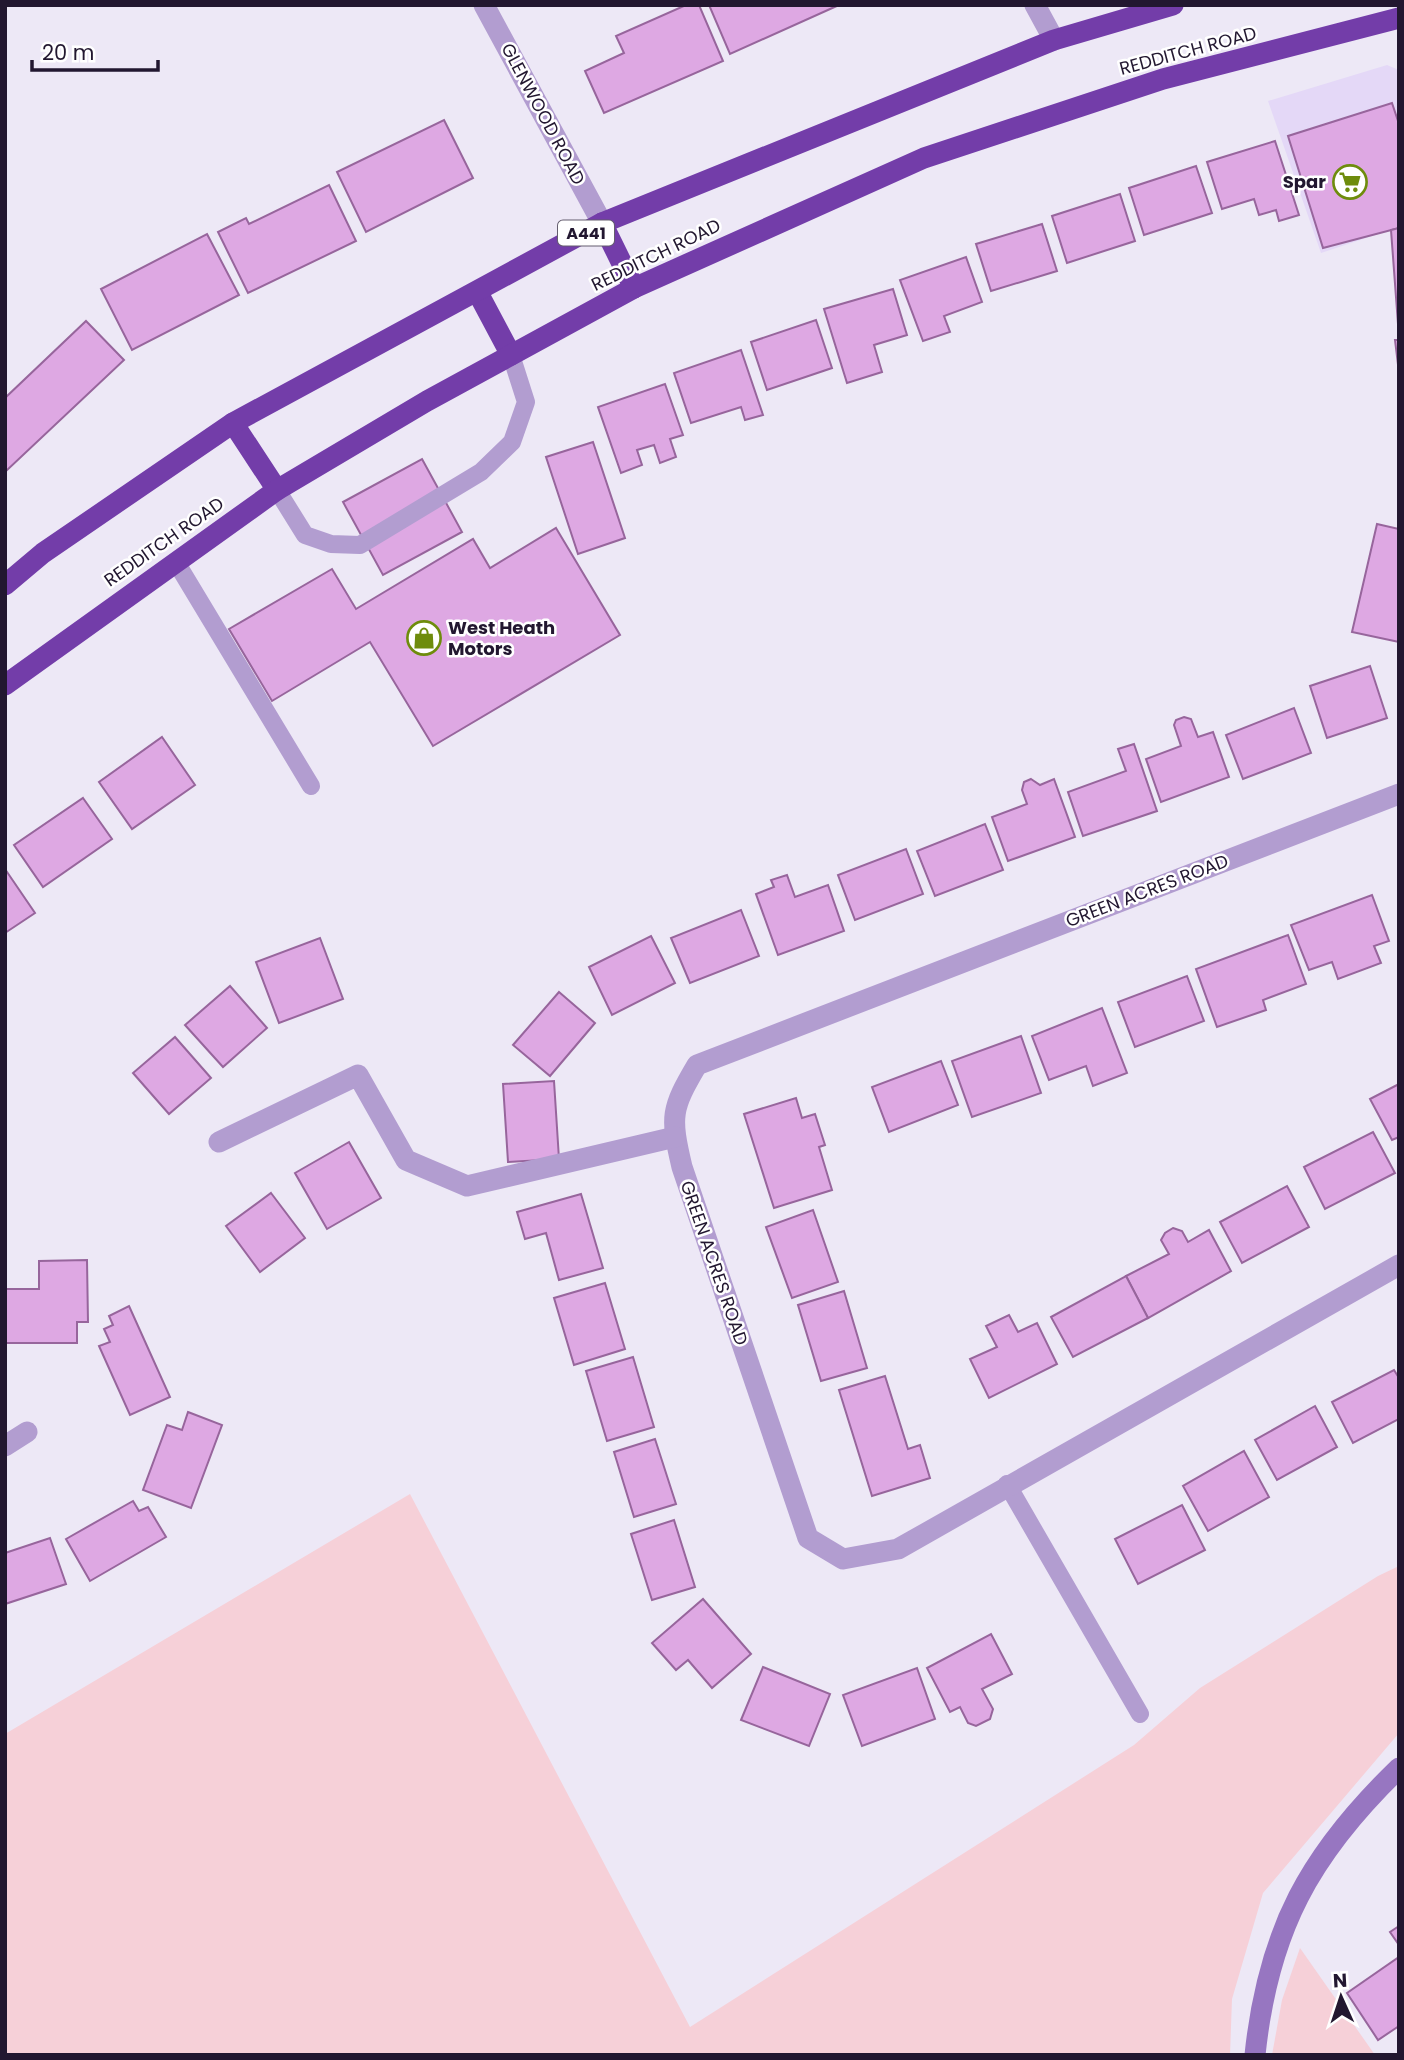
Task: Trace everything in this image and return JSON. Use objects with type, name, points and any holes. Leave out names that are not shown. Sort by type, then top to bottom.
[{"type":"highway","name":"A441","points":[[5,585],[43,553],[233,423],[478,293],[603,223],[1054,40],[1173,5]]},
{"type":"highway","name":"REDDITCH ROAD","points":[[5,685],[277,490],[511,355],[634,288],[924,158],[1163,79],[1399,18]]},
{"type":"highway","points":[[603,223],[634,288]]},
{"type":"highway","points":[[478,293],[511,355]]},
{"type":"highway","points":[[233,423],[277,490]]},
{"type":"street","name":"GLENWOOD ROAD","points":[[484,5],[603,223]]},
{"type":"street","points":[[1035,5],[1054,40]]},
{"type":"street","name":"GREEN ACRES ROAD","points":[[1399,794],[698,1065],[675,1102],[675,1137],[682,1167],[808,1538],[843,1559],[898,1549],[1007,1484],[1399,1265]]},
{"type":"street","points":[[219,1142],[358,1075],[406,1160],[467,1186],[675,1137]]},
{"type":"street","points":[[5,1446],[27,1432]]},
{"type":"street","points":[[1255,2055],[1263,1991],[1298,1897],[1324,1850],[1399,1768]]},
{"type":"lane","points":[[277,490],[305,535],[331,544],[360,545],[481,472],[512,442],[526,402],[511,355]]},
{"type":"lane","points":[[176,562],[311,786]]},
{"type":"lane","points":[[1007,1484],[1140,1714]]},
{"type":"shaded area","name":"Spar","points":[[1387,65],[1399,70],[1399,227],[1321,253],[1268,101]]},
{"type":"shaded area","points":[[410,1494],[690,2027],[1134,1745],[1200,1688],[1378,1576],[1399,1566],[1399,1733],[1263,1893],[1232,1999],[1230,2055],[5,2055],[5,1734]]},
{"type":"shaded area","points":[[1300,1948],[1375,2055],[1272,2055],[1282,2000]]},
{"type":"building","points":[[686,5],[699,5],[723,61],[604,113],[585,71],[624,53],[616,36]]},
{"type":"building","points":[[709,5],[839,5],[730,54]]},
{"type":"building","name":"Spar","points":[[1392,103],[1399,124],[1399,228],[1323,248],[1288,136]]},
{"type":"building","points":[[444,120],[473,178],[366,232],[337,172]]},
{"type":"building","points":[[1275,141],[1299,215],[1279,221],[1276,210],[1259,215],[1254,199],[1222,209],[1207,162]]},
{"type":"building","points":[[1196,166],[1212,213],[1144,235],[1129,188]]},
{"type":"building","points":[[329,185],[356,241],[248,293],[218,232],[246,218],[249,224]]},
{"type":"building","points":[[1120,194],[1135,241],[1067,263],[1052,216]]},
{"type":"building","points":[[1042,224],[1057,271],[991,291],[976,244]]},
{"type":"building","points":[[1399,228],[1399,324],[1398,324],[1391,230]]},
{"type":"building","points":[[207,234],[239,295],[132,350],[101,289]]},
{"type":"building","points":[[966,257],[982,302],[944,316],[950,332],[923,341],[900,280]]},
{"type":"building","points":[[893,289],[907,335],[874,345],[882,372],[847,383],[824,309]]},
{"type":"building","points":[[816,320],[832,368],[767,390],[751,342]]},
{"type":"building","points":[[86,321],[124,360],[5,472],[5,398]]},
{"type":"building","points":[[1395,340],[1399,340],[1399,373]]},
{"type":"building","points":[[741,350],[763,415],[745,420],[741,407],[691,423],[674,373]]},
{"type":"building","points":[[665,384],[683,435],[670,439],[676,457],[660,463],[654,445],[637,450],[642,465],[621,473],[598,407]]},
{"type":"building","points":[[593,442],[625,538],[578,554],[546,457]]},
{"type":"building","points":[[422,459],[462,532],[383,575],[343,502]]},
{"type":"building","points":[[1377,524],[1399,529],[1399,642],[1352,632]]},
{"type":"building","name":"West Heath Motors","points":[[556,528],[620,635],[433,746],[370,642],[272,701],[229,629],[332,569],[356,609],[473,539],[490,568]]},
{"type":"building","points":[[1370,666],[1387,718],[1327,738],[1310,686]]},
{"type":"building","points":[[1294,708],[1311,753],[1243,779],[1226,735]]},
{"type":"building","points":[[1184,717],[1191,719],[1198,737],[1213,732],[1229,777],[1161,802],[1146,759],[1181,746],[1174,725],[1176,720]]},
{"type":"building","points":[[162,737],[195,785],[132,829],[99,782]]},
{"type":"building","points":[[1134,744],[1157,811],[1083,836],[1068,792],[1126,771],[1118,749]]},
{"type":"building","points":[[1031,779],[1040,785],[1054,779],[1075,837],[1008,861],[992,817],[1027,804],[1022,790],[1024,782]]},
{"type":"building","points":[[83,798],[112,839],[43,887],[14,845]]},
{"type":"building","points":[[985,824],[1003,870],[935,896],[917,851]]},
{"type":"building","points":[[906,849],[923,894],[855,920],[838,875]]},
{"type":"building","points":[[5,869],[35,913],[5,933]]},
{"type":"building","points":[[787,875],[795,897],[828,885],[844,931],[778,955],[756,894],[774,887],[771,880]]},
{"type":"building","points":[[1372,895],[1389,941],[1374,946],[1381,963],[1338,979],[1332,962],[1309,970],[1291,925]]},
{"type":"building","points":[[741,910],[759,956],[690,983],[671,938]]},
{"type":"building","points":[[1288,935],[1306,984],[1263,1000],[1266,1010],[1217,1027],[1196,969]]},
{"type":"building","points":[[651,936],[675,983],[612,1015],[589,967]]},
{"type":"building","points":[[320,938],[343,999],[279,1023],[256,962]]},
{"type":"building","points":[[1187,976],[1204,1021],[1135,1047],[1118,1002]]},
{"type":"building","points":[[230,986],[267,1028],[223,1067],[185,1025]]},
{"type":"building","points":[[559,992],[595,1023],[550,1076],[513,1045]]},
{"type":"building","points":[[1102,1008],[1127,1073],[1093,1086],[1086,1066],[1049,1080],[1032,1036]]},
{"type":"building","points":[[1021,1036],[1041,1093],[972,1117],[952,1061]]},
{"type":"building","points":[[175,1037],[211,1078],[169,1114],[133,1073]]},
{"type":"building","points":[[941,1061],[958,1105],[889,1132],[872,1087]]},
{"type":"building","points":[[554,1081],[559,1159],[508,1162],[503,1084]]},
{"type":"building","points":[[1399,1084],[1399,1137],[1392,1140],[1370,1099]]},
{"type":"building","points":[[796,1098],[802,1118],[815,1114],[825,1145],[819,1147],[832,1190],[774,1208],[744,1114]]},
{"type":"building","points":[[1373,1132],[1395,1173],[1325,1209],[1304,1167]]},
{"type":"building","points":[[349,1142],[381,1198],[327,1229],[295,1173]]},
{"type":"building","points":[[1287,1186],[1309,1227],[1242,1263],[1220,1222]]},
{"type":"building","points":[[271,1193],[305,1238],[260,1272],[226,1226]]},
{"type":"building","points":[[581,1194],[603,1268],[559,1280],[546,1233],[525,1239],[517,1212]]},
{"type":"building","points":[[813,1210],[838,1282],[792,1298],[766,1227]]},
{"type":"building","points":[[1173,1228],[1182,1231],[1188,1242],[1209,1230],[1231,1271],[1148,1318],[1126,1276],[1169,1254],[1161,1240],[1165,1233]]},
{"type":"building","points":[[87,1260],[88,1322],[77,1322],[77,1343],[5,1343],[5,1289],[39,1289],[39,1261]]},
{"type":"building","points":[[1126,1276],[1148,1318],[1073,1357],[1051,1317]]},
{"type":"building","points":[[605,1283],[625,1349],[574,1365],[554,1298]]},
{"type":"building","points":[[844,1291],[867,1368],[821,1381],[798,1305]]},
{"type":"building","points":[[129,1306],[170,1397],[130,1415],[99,1346],[110,1342],[104,1329],[113,1325],[109,1316]]},
{"type":"building","points":[[1009,1315],[1018,1332],[1037,1323],[1057,1364],[989,1398],[970,1359],[997,1347],[986,1326]]},
{"type":"building","points":[[633,1357],[654,1427],[607,1441],[586,1371]]},
{"type":"building","points":[[1394,1370],[1399,1378],[1399,1419],[1353,1443],[1332,1402]]},
{"type":"building","points":[[885,1376],[908,1449],[920,1445],[930,1478],[872,1496],[839,1390]]},
{"type":"building","points":[[1315,1406],[1337,1447],[1277,1480],[1255,1440]]},
{"type":"building","points":[[188,1412],[222,1425],[191,1508],[143,1490],[167,1425],[182,1430]]},
{"type":"building","points":[[655,1439],[676,1504],[634,1517],[614,1452]]},
{"type":"building","points":[[1244,1451],[1269,1497],[1208,1531],[1183,1486]]},
{"type":"building","points":[[133,1501],[139,1511],[148,1507],[166,1537],[90,1581],[66,1539]]},
{"type":"building","points":[[1182,1505],[1205,1550],[1138,1584],[1115,1539]]},
{"type":"building","points":[[674,1520],[695,1587],[652,1600],[631,1534]]},
{"type":"building","points":[[50,1538],[66,1584],[5,1604],[5,1553]]},
{"type":"building","points":[[703,1599],[751,1654],[712,1688],[688,1660],[676,1670],[652,1643]]},
{"type":"building","points":[[991,1634],[1012,1674],[982,1689],[993,1709],[990,1719],[976,1726],[968,1723],[960,1707],[950,1712],[927,1668]]},
{"type":"building","points":[[763,1667],[830,1694],[809,1746],[741,1720]]},
{"type":"building","points":[[917,1668],[935,1719],[862,1746],[843,1695]]},
{"type":"building","points":[[1399,1926],[1399,1945],[1390,1932]]},
{"type":"building","points":[[1399,1957],[1399,2026],[1378,2040],[1347,1993]]},
{"type":"place","name":"Spar","points":[[1350,182]]},
{"type":"place","name":"West Heath Motors","points":[[424,638]]}]
